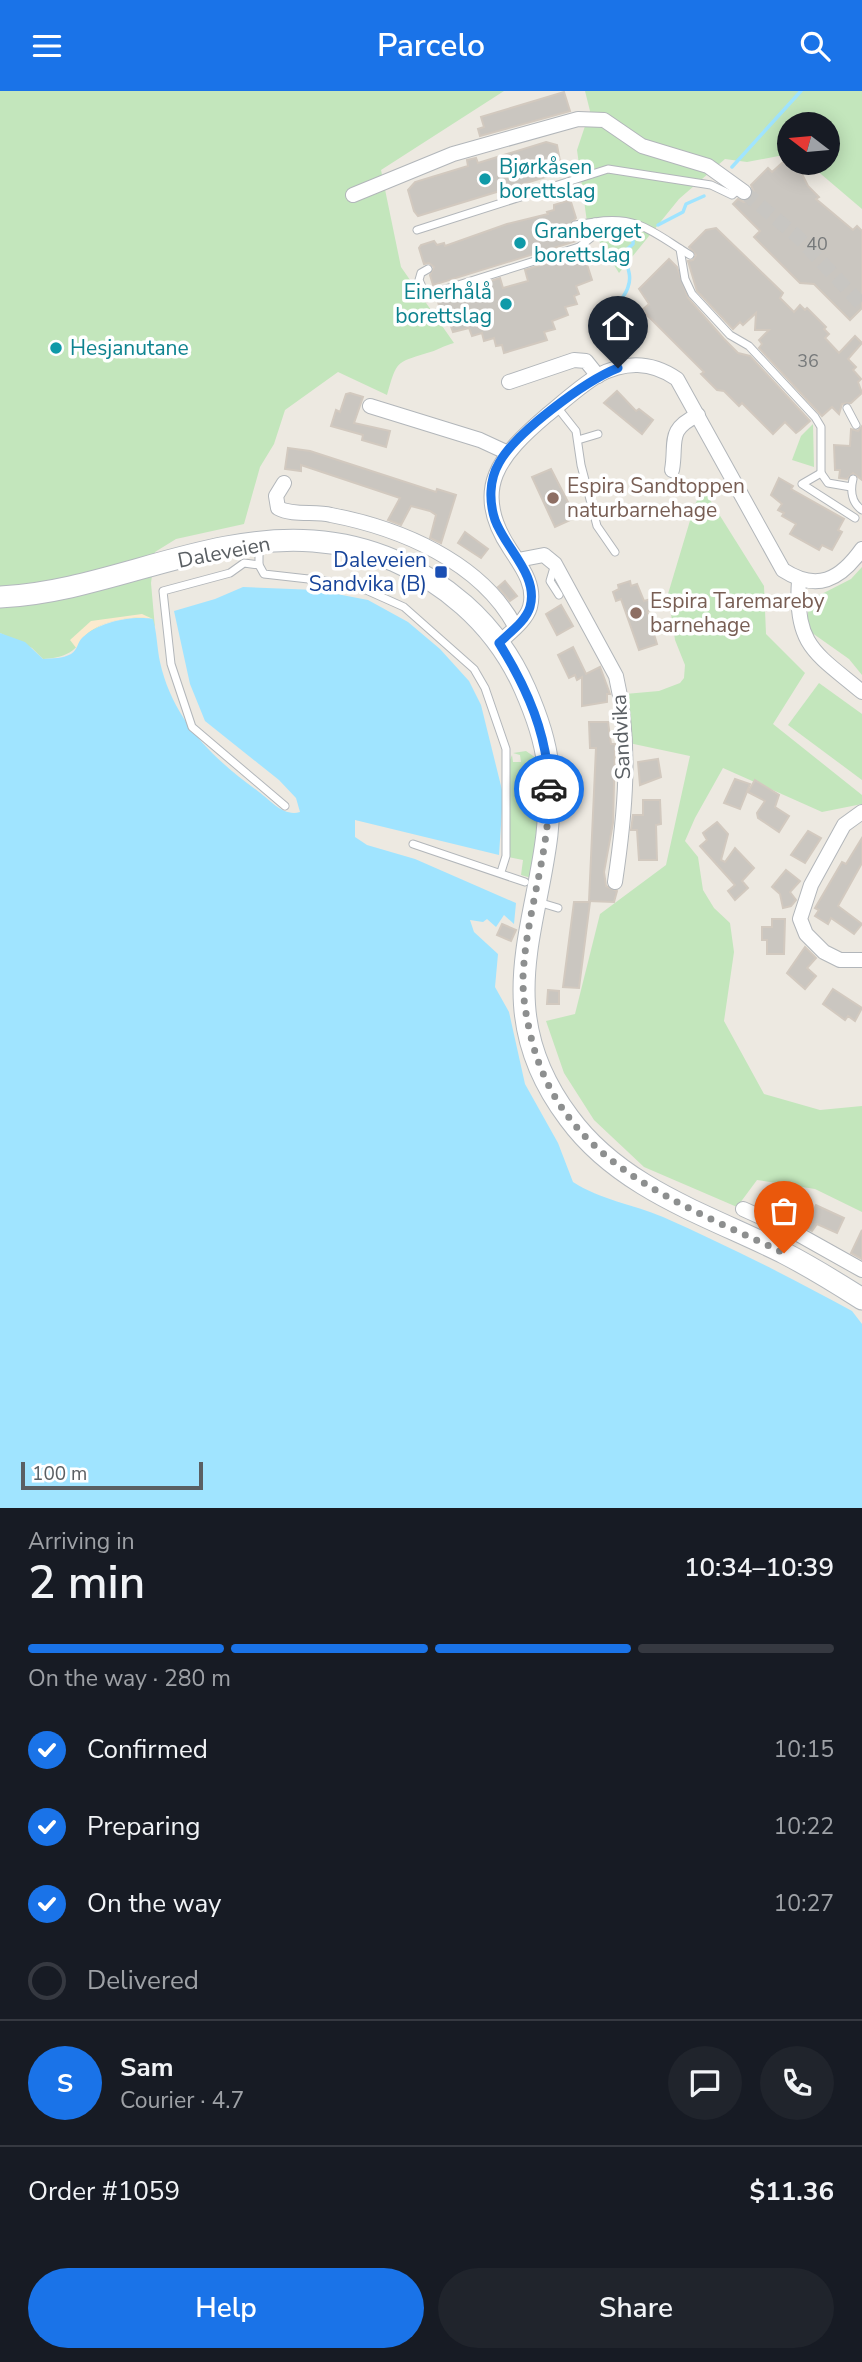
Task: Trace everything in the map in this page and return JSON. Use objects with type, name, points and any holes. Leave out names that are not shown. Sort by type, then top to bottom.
[{"type":"main road","name":"Daleveien","points":[[0,597],[59,592],[259,542],[315,541],[367,551],[395,561],[448,591],[499,643],[518,674],[532,705],[543,740],[548,768],[547,826],[529,891],[524,964],[527,1017],[536,1056],[552,1093],[570,1120],[606,1156],[638,1182],[784,1253],[862,1299]]},
{"type":"street","points":[[353,195],[453,154],[578,118],[604,120],[642,146],[708,166],[742,190]]},
{"type":"street","points":[[509,382],[580,360],[586,361],[598,376]]},
{"type":"street","points":[[499,643],[524,618],[531,598],[527,577],[503,538],[491,502],[492,483],[506,452],[557,407],[598,376],[630,364],[664,370],[677,379],[771,553],[783,570],[799,581],[816,582],[837,576],[862,549]]},
{"type":"street","points":[[370,406],[480,440],[506,452]]},
{"type":"street","points":[[672,470],[672,441],[675,433],[687,420],[698,415]]},
{"type":"street","points":[[284,483],[276,496],[278,507],[284,511],[331,515],[404,536],[454,563],[485,586],[515,626]]},
{"type":"street","points":[[518,560],[544,555],[555,563]]},
{"type":"street","name":"Sandvika","points":[[555,563],[617,676],[621,694],[624,803],[615,882]]},
{"type":"street","points":[[799,581],[800,625],[810,647],[860,690]]},
{"type":"street","points":[[862,812],[844,825],[811,885],[800,919],[806,934],[824,952],[840,960],[862,960]]},
{"type":"street","points":[[743,1209],[796,1233],[862,1270]]},
{"type":"lane","points":[[417,230],[608,169],[711,185],[733,195],[742,190]]},
{"type":"lane","points":[[575,225],[610,219],[636,223],[671,241],[690,255]]},
{"type":"lane","points":[[428,269],[421,273],[419,280],[423,289],[436,292],[579,247],[592,237],[595,222]]},
{"type":"lane","points":[[680,249],[685,279],[692,293],[730,335],[749,346],[815,417],[821,427],[821,473],[828,483],[852,483],[855,505],[862,510]]},
{"type":"lane","points":[[557,407],[576,431],[581,465],[597,526],[615,552]]},
{"type":"lane","points":[[847,408],[856,425]]},
{"type":"lane","points":[[578,440],[598,434]]},
{"type":"lane","points":[[821,473],[802,484],[855,518]]},
{"type":"lane","points":[[259,542],[259,565],[264,574],[326,581],[366,590],[404,607],[474,669],[485,688],[506,749],[506,856],[501,873]]},
{"type":"lane","points":[[259,565],[244,563],[230,573],[163,591],[170,652],[192,727],[285,806]]},
{"type":"lane","points":[[555,563],[550,581],[559,595]]},
{"type":"lane","points":[[413,844],[501,873],[558,908]]},
{"type":"green space","points":[[0,91],[504,91],[381,170],[401,267],[454,343],[399,365],[387,395],[338,372],[285,410],[274,444],[260,467],[244,524],[176,539],[155,552],[151,583],[155,628],[152,619],[146,618],[110,622],[90,633],[75,649],[55,658],[43,659],[32,648],[0,633]]},
{"type":"green space","points":[[585,91],[862,91],[862,209],[822,175],[840,175],[840,112],[777,112],[777,156],[747,162],[725,159],[679,199],[619,273],[587,222],[577,150],[590,111]]},
{"type":"green space","points":[[813,424],[814,467],[792,460],[801,436]]},
{"type":"green space","points":[[701,495],[707,495],[764,586],[766,634],[805,673],[773,724],[862,795],[862,804],[822,812],[723,768],[685,841],[698,857],[703,890],[714,908],[730,923],[734,952],[724,1021],[764,1094],[820,1110],[862,1106],[862,1212],[815,1189],[757,1180],[737,1207],[644,1167],[594,1120],[564,1073],[546,1021],[575,1014],[600,914],[666,865],[690,756],[629,743],[625,694],[659,691],[680,683],[684,678],[685,665],[675,640],[668,594],[695,504]]},
{"type":"green space","points":[[862,567],[862,675],[849,659],[808,630],[808,601],[851,579]]},
{"type":"green space","points":[[819,683],[862,714],[862,780],[788,725]]},
{"type":"green space","points":[[526,751],[539,760],[543,796],[531,878],[521,875],[523,860],[508,857],[509,762],[512,755],[513,762],[521,762],[520,755],[513,753]]},
{"type":"sand","points":[[142,614],[153,619],[132,618],[109,622],[88,633],[77,649],[70,640],[91,621]]},
{"type":"water","points":[[243,587],[316,590],[368,600],[408,622],[440,649],[469,681],[481,705],[503,794],[499,855],[355,820],[355,837],[367,845],[415,859],[516,903],[514,924],[504,915],[496,927],[487,919],[483,922],[470,920],[474,932],[498,954],[495,987],[509,1012],[525,1084],[558,1143],[573,1182],[606,1198],[663,1217],[782,1274],[852,1311],[862,1324],[862,1508],[0,1508],[0,633],[25,642],[43,659],[57,658],[71,654],[83,637],[98,627],[135,618],[153,619],[166,683],[174,702],[197,736],[210,751],[273,804],[289,812],[300,812],[296,798],[279,780],[205,721],[190,684],[174,611],[215,599]]},
{"type":"building","points":[[564,92],[570,111],[480,136],[478,129],[484,127],[481,117]]},
{"type":"building","name":"Bjørkåsen borettslag","points":[[546,142],[557,145],[562,172],[418,216],[414,211],[408,190],[415,182],[468,166],[467,160],[476,158],[478,163]]},
{"type":"building","points":[[768,168],[772,172],[777,168],[777,175],[802,175],[808,186],[819,197],[816,199],[853,230],[857,226],[862,231],[862,308],[850,320],[814,284],[800,283],[754,237],[760,231],[733,204],[738,199],[744,202],[751,198],[754,192],[751,185]]},
{"type":"building","name":"Granberget borettslag","points":[[571,202],[576,218],[569,225],[577,231],[579,239],[576,241],[433,285],[430,275],[434,267],[429,263],[424,264],[419,248],[421,245],[434,241],[437,245],[444,243],[445,246],[507,224],[548,214],[547,212],[554,210],[554,205]]},
{"type":"building","points":[[716,228],[783,293],[780,298],[794,312],[800,305],[805,310],[807,308],[826,327],[824,329],[829,334],[825,338],[839,353],[855,336],[862,343],[848,359],[856,367],[853,370],[861,379],[858,382],[862,393],[851,403],[842,404],[839,414],[832,407],[822,416],[759,348],[762,344],[759,340],[769,330],[755,330],[756,313],[743,325],[740,322],[733,329],[697,291],[688,261],[693,260],[696,255],[689,247],[706,230]]},
{"type":"building","name":"Einerhålå borettslag","points":[[583,252],[592,280],[576,286],[579,294],[574,296],[577,304],[565,307],[568,315],[552,321],[555,329],[544,332],[547,340],[504,353],[502,345],[496,346],[494,338],[484,341],[482,333],[472,336],[469,328],[453,332],[450,324],[444,325],[437,298],[500,278],[503,288],[528,281],[525,270]]},
{"type":"building","points":[[669,259],[677,267],[688,298],[724,339],[738,353],[750,356],[810,421],[796,433],[785,422],[773,434],[742,403],[739,406],[724,391],[717,390],[701,374],[704,372],[642,310],[649,304],[639,289]]},
{"type":"building","points":[[617,391],[636,411],[639,409],[653,420],[642,434],[604,403]]},
{"type":"building","points":[[346,394],[363,397],[354,423],[390,431],[386,447],[362,440],[363,435],[331,426],[336,410],[340,412]]},
{"type":"building","points":[[862,426],[862,480],[853,473],[847,479],[839,478],[840,470],[835,470],[834,445],[850,446],[851,429],[858,431]]},
{"type":"building","points":[[288,448],[310,451],[436,492],[437,489],[456,495],[441,543],[430,538],[436,515],[430,511],[411,506],[401,525],[388,520],[400,498],[301,465],[301,471],[285,469]]},
{"type":"building","points":[[551,469],[571,508],[574,507],[577,517],[555,527],[532,477]]},
{"type":"building","points":[[779,478],[793,486],[791,489],[844,519],[838,530],[842,532],[832,550],[822,545],[819,550],[790,534],[796,524],[782,516],[784,513],[778,510],[782,504],[771,495]]},
{"type":"building","points":[[465,532],[488,549],[481,558],[458,543]]},
{"type":"building","points":[[505,581],[517,596],[510,601],[498,587]]},
{"type":"building","points":[[630,581],[631,586],[637,584],[644,601],[658,597],[661,607],[647,611],[657,644],[639,650],[621,599],[616,601],[613,592],[619,589],[618,585]]},
{"type":"building","points":[[561,605],[573,626],[557,635],[546,614]]},
{"type":"building","points":[[573,647],[586,674],[600,667],[610,694],[607,694],[607,702],[582,706],[582,677],[577,680],[575,675],[569,678],[558,655]]},
{"type":"building","points":[[589,722],[608,722],[611,744],[615,744],[613,823],[604,872],[606,886],[617,891],[614,902],[589,901],[596,748],[590,748]]},
{"type":"building","points":[[658,759],[661,777],[640,785],[638,762]]},
{"type":"building","points":[[735,779],[750,784],[740,809],[724,803]]},
{"type":"building","points":[[755,780],[779,795],[775,807],[789,816],[779,832],[758,818],[757,813],[765,801],[748,792]]},
{"type":"building","points":[[643,800],[660,800],[661,824],[656,825],[657,860],[639,860],[637,830],[631,830],[633,815],[643,815]]},
{"type":"building","points":[[717,822],[728,834],[721,860],[725,862],[735,848],[754,868],[742,881],[748,888],[735,900],[728,891],[735,885],[700,846],[707,840],[703,833]]},
{"type":"building","points":[[808,831],[821,838],[805,863],[791,855]]},
{"type":"building","points":[[862,838],[862,863],[838,906],[862,924],[854,934],[831,918],[828,924],[815,916],[819,910],[815,908],[842,862],[846,864]]},
{"type":"building","points":[[786,870],[800,881],[790,892],[796,900],[791,906],[783,908],[780,894],[772,887]]},
{"type":"building","points":[[574,902],[590,902],[579,988],[563,987]]},
{"type":"building","points":[[772,919],[785,919],[784,954],[767,954],[767,940],[762,940],[762,927],[772,927]]},
{"type":"building","points":[[502,924],[516,930],[511,941],[497,935]]},
{"type":"building","points":[[805,947],[816,958],[807,968],[816,976],[805,989],[787,973]]},
{"type":"building","points":[[833,989],[862,1008],[855,1021],[848,1016],[845,1020],[823,1004]]},
{"type":"building","points":[[548,990],[559,991],[559,1004],[547,1004]]},
{"type":"building","points":[[768,1190],[798,1201],[796,1204],[813,1212],[816,1205],[844,1218],[837,1233],[817,1224],[812,1231],[801,1225],[803,1222],[761,1205]]},
{"type":"building","points":[[862,1230],[862,1259],[851,1253]]},
{"type":"waterway","points":[[732,167],[801,91]]},
{"type":"waterway","points":[[658,225],[683,212],[686,204],[704,196]]},
{"type":"waterway","points":[[628,341],[630,330],[616,314],[629,282],[624,252],[633,244],[633,237]]},
{"type":"tunnel","points":[[744,192],[797,236],[862,305]]},
{"type":"way so far","points":[[549,789],[547,826],[528,932],[523,991],[536,1056],[552,1093],[570,1120],[594,1146],[638,1182],[784,1253]]},
{"type":"place","name":"Bjørkåsen borettslag","points":[[485,179]]},
{"type":"place","name":"Granberget borettslag","points":[[520,243]]},
{"type":"place","name":"Einerhålå borettslag","points":[[506,304]]},
{"type":"place","name":"Hesjanutane","points":[[56,348]]},
{"type":"place","name":"Espira Sandtoppen naturbarnehage","points":[[553,498]]},
{"type":"place","name":"Daleveien Sandvika (B)","points":[[441,572]]},
{"type":"place","name":"Espira Taremareby barnehage","points":[[636,613]]},
{"type":"route","points":[[549,789],[543,740],[532,705],[518,674],[499,643],[524,618],[530,608],[531,598],[527,577],[495,520],[491,502],[492,483],[497,465],[506,452],[534,426],[598,376],[618,368]]}]
